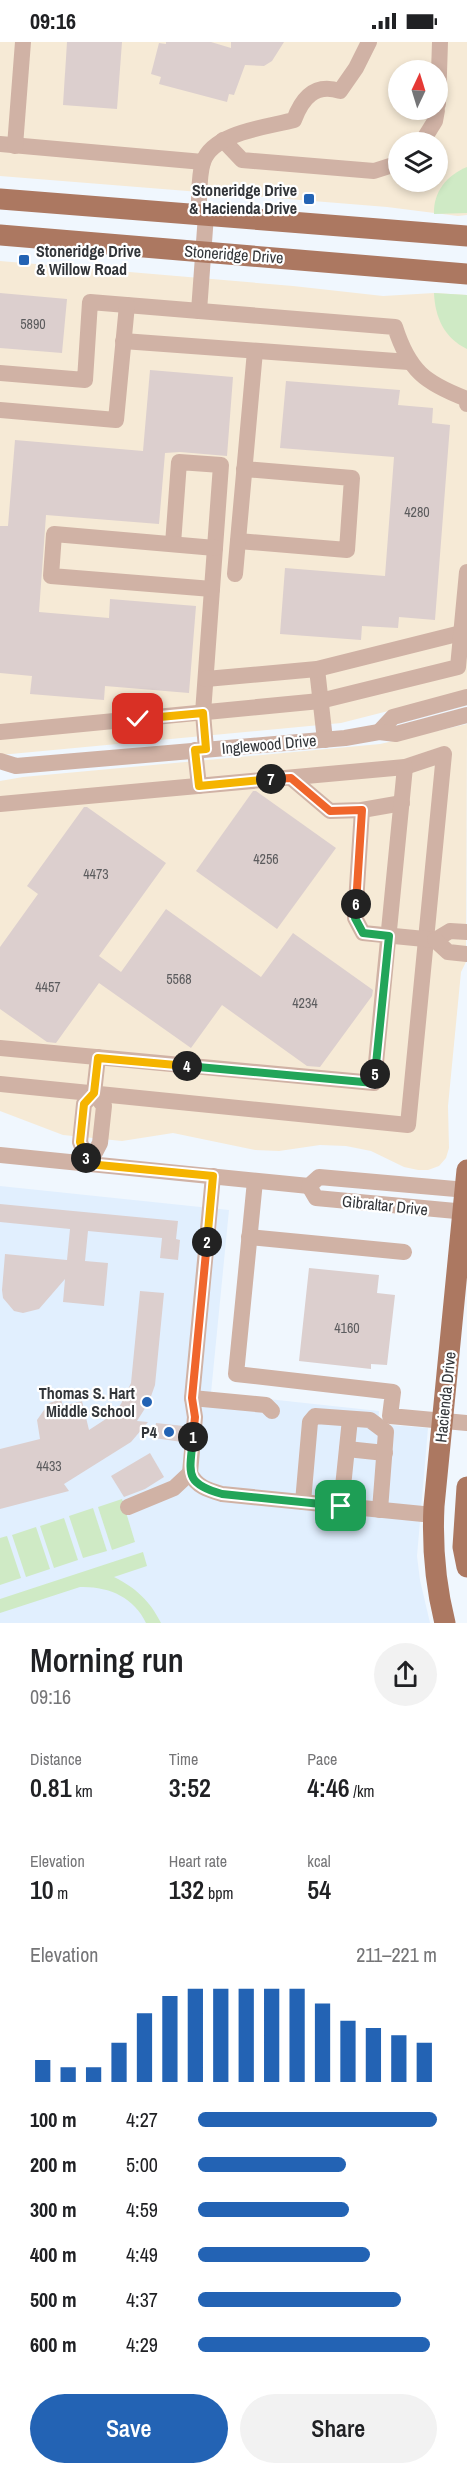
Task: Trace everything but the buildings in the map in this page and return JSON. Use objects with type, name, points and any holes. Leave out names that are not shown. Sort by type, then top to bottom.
[{"type":"main road","points":[[0,199],[467,236]]},
{"type":"main road","name":"Stoneridge Drive","points":[[0,235],[467,274]]},
{"type":"main road","name":"Hacienda Drive","points":[[445,1623],[437,1592],[432,1547],[433,1515],[465,1212],[466,1183]]},
{"type":"main road","points":[[467,1487],[463,1547],[467,1567]]},
{"type":"street","points":[[23,42],[7,145],[203,162]]},
{"type":"street","points":[[199,311],[203,252],[203,162],[210,151],[230,136],[294,120],[304,99],[317,90],[326,88],[340,91],[356,68],[369,42]]},
{"type":"street","points":[[439,60],[440,42]]},
{"type":"street","points":[[223,140],[242,160],[374,171],[388,167]]},
{"type":"street","points":[[0,373],[85,380],[90,302],[395,327],[409,362],[439,388],[467,399],[467,404]]},
{"type":"street","points":[[0,410],[116,420],[127,305]]},
{"type":"street","points":[[123,341],[409,362]]},
{"type":"street","points":[[235,574],[255,351]]},
{"type":"street","points":[[173,544],[179,462],[221,465],[199,786]]},
{"type":"street","points":[[238,541],[347,550],[352,478],[244,469]]},
{"type":"street","points":[[212,589],[51,576],[54,534],[215,548]]},
{"type":"street","points":[[0,732],[320,701],[458,667],[467,572]]},
{"type":"street","points":[[206,678],[317,669],[461,633]]},
{"type":"street","points":[[317,669],[325,740]]},
{"type":"street","name":"Inglewood Drive","points":[[379,732],[393,717],[467,697]]},
{"type":"street","name":"Inglewood Drive","points":[[0,774],[8,764],[325,740],[379,732],[396,734],[467,715]]},
{"type":"street","points":[[0,804],[405,767],[444,754],[430,940],[408,1125],[0,1083]]},
{"type":"street","points":[[0,1048],[374,1083],[405,767]]},
{"type":"street","points":[[291,778],[330,811],[362,810],[402,803]]},
{"type":"street","points":[[362,810],[355,918],[363,933],[430,940],[448,952],[467,954]]},
{"type":"street","points":[[430,940],[450,931],[467,932]]},
{"type":"street","points":[[88,1164],[80,1142],[84,1104],[94,1093],[98,1058]]},
{"type":"street","name":"Gibraltar Drive","points":[[0,1155],[309,1186],[319,1177],[466,1183]]},
{"type":"street","points":[[213,1176],[192,1398],[195,1417],[190,1473],[194,1481],[204,1489],[222,1494],[433,1515]]},
{"type":"street","points":[[255,1180],[236,1374],[393,1392],[390,1416],[467,1423]]},
{"type":"street","name":"Gibraltar Drive","points":[[309,1186],[316,1198],[465,1212]]},
{"type":"street","points":[[249,1237],[404,1252]]},
{"type":"street","points":[[192,1398],[266,1405],[272,1412]]},
{"type":"street","points":[[303,1502],[310,1422],[315,1416],[370,1420],[386,1432],[380,1509]]},
{"type":"street","points":[[341,1506],[350,1419]]},
{"type":"street","points":[[347,1449],[385,1453]]},
{"type":"street","points":[[128,1507],[174,1488],[190,1473]]},
{"type":"shaded area","points":[[0,42],[467,42],[467,215],[458,216],[387,207],[0,176]]},
{"type":"shaded area","points":[[0,261],[383,296],[434,293],[467,295],[467,691],[341,723],[0,755]]},
{"type":"shaded area","points":[[467,724],[466,962],[461,972],[448,1106],[449,1148],[446,1158],[439,1166],[428,1170],[404,1167],[371,1151],[346,1146],[320,1145],[279,1151],[255,1150],[173,1133],[122,1141],[63,1135],[0,1111],[0,781],[380,744]]},
{"type":"shaded area","name":"Thomas S. Hart Middle School","points":[[0,1186],[229,1210],[211,1393],[379,1411],[378,1424],[428,1428],[417,1556],[430,1623],[0,1623]]},
{"type":"green space","points":[[467,167],[467,213],[434,214],[439,192],[448,192],[448,180]]},
{"type":"green space","points":[[434,293],[467,295],[467,349],[452,339],[442,326],[436,310]]},
{"type":"green space","points":[[122,1499],[135,1542],[112,1550],[98,1507]]},
{"type":"green space","points":[[93,1508],[107,1551],[83,1558],[69,1516]]},
{"type":"green space","points":[[64,1518],[78,1560],[54,1568],[40,1526]]},
{"type":"green space","points":[[36,1527],[50,1569],[26,1577],[12,1535]]},
{"type":"green space","points":[[7,1536],[21,1578],[0,1585],[0,1538]]},
{"type":"green space","points":[[143,1552],[147,1566],[114,1577],[142,1596],[161,1623],[146,1623],[135,1606],[127,1600],[110,1591],[90,1587],[80,1587],[0,1613],[0,1599]]},
{"type":"place","name":"Stoneridge Drive & Hacienda Drive","points":[[309,199]]},
{"type":"place","name":"Stoneridge Drive & Willow Road","points":[[24,260]]},
{"type":"place","name":"Thomas S. Hart Middle School","points":[[147,1402]]},
{"type":"place","name":"P4","points":[[169,1432]]},
{"type":"route","points":[[138,719],[203,713],[206,749],[195,750],[199,786],[291,778],[330,811],[362,810],[355,918],[363,933],[389,936],[374,1083],[98,1058],[94,1093],[84,1104],[80,1142],[88,1164],[213,1176],[192,1398],[195,1417],[190,1473],[194,1481],[204,1489],[222,1494],[341,1506]]}]
